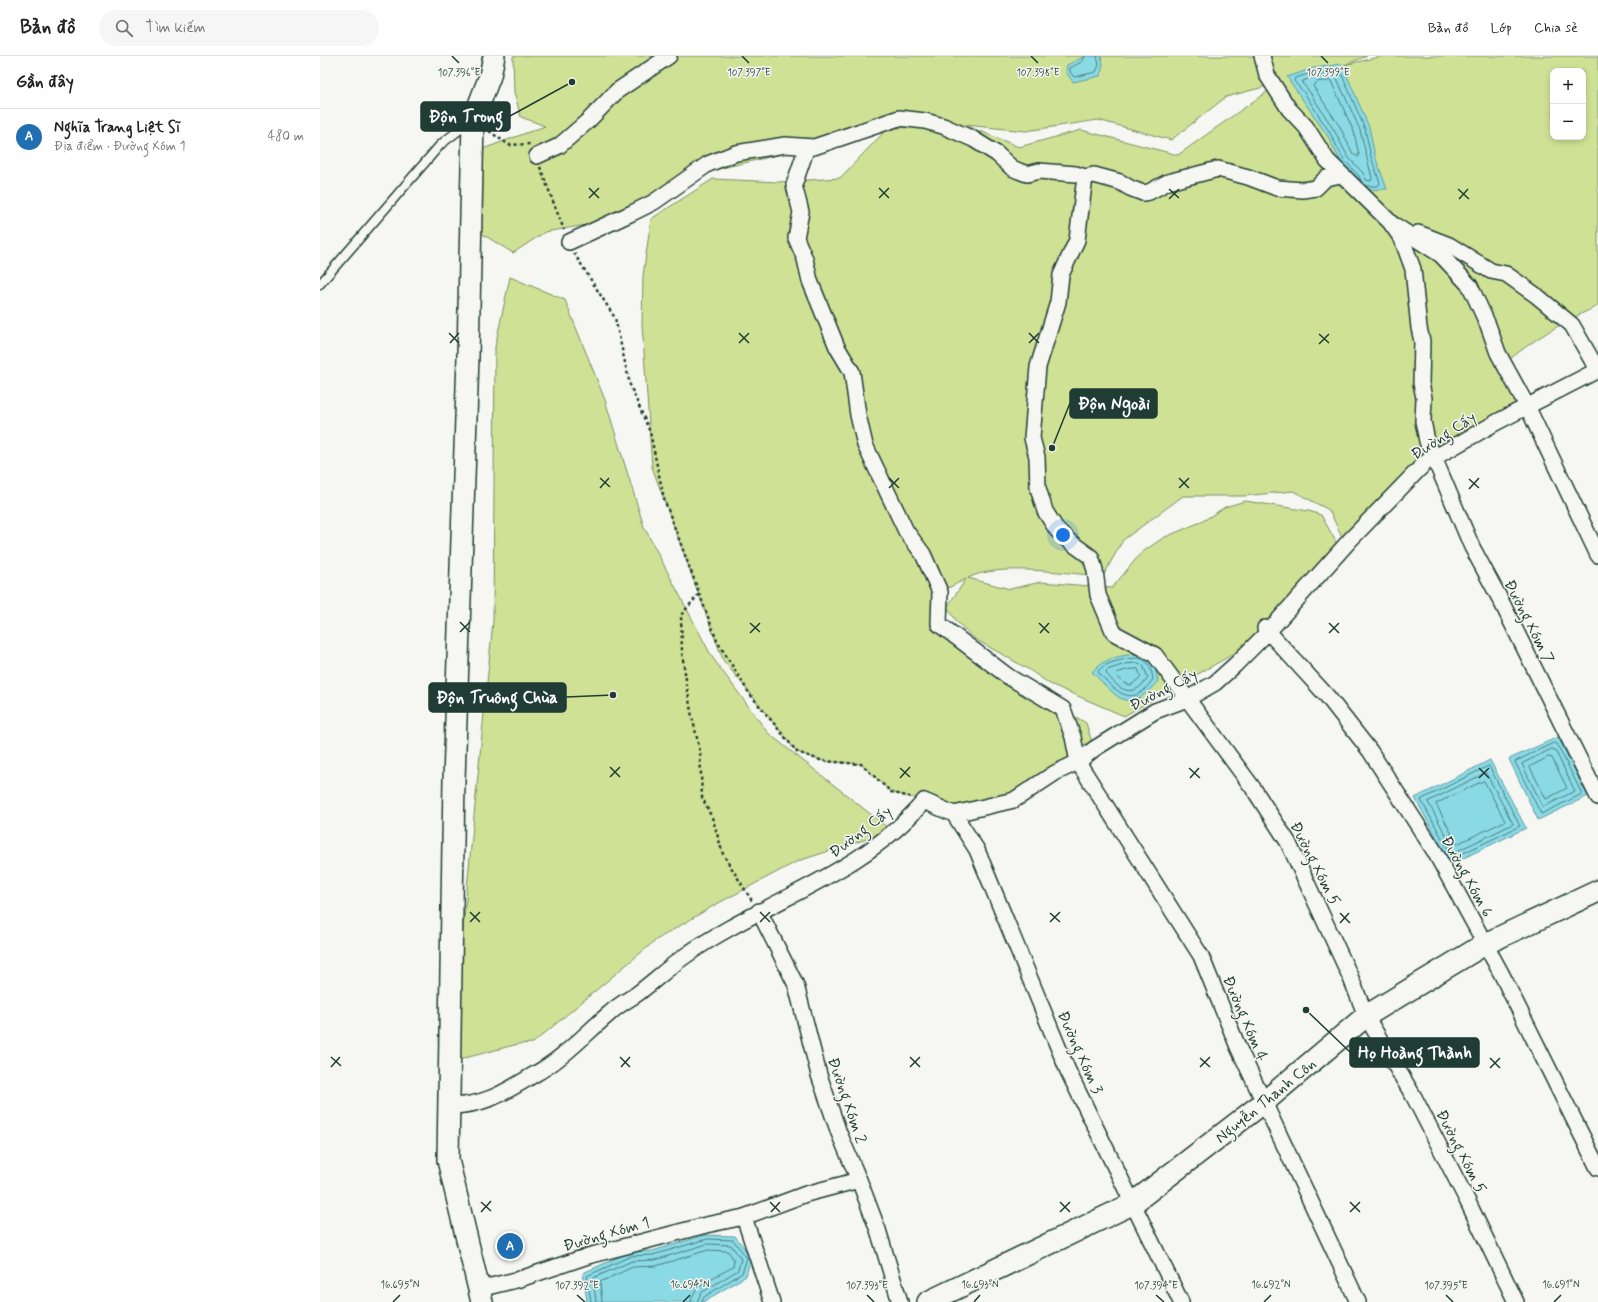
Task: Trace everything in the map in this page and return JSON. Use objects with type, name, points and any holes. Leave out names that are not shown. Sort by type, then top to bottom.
[{"type":"street","points":[[481,1296],[448,1160],[454,780],[468,357],[473,120],[490,76],[494,56]]},
{"type":"street","points":[[537,156],[559,146],[589,120],[617,91],[669,56]]},
{"type":"street","points":[[1262,56],[1267,75],[1289,109],[1306,127],[1327,160],[1340,175],[1358,190],[1390,222],[1441,255],[1470,286],[1488,325],[1498,353],[1527,406],[1598,555]]},
{"type":"street","points":[[569,242],[654,202],[708,164],[736,153],[785,145],[814,147],[831,143],[842,137],[861,132],[899,118],[925,121],[943,126],[973,139],[997,154],[1012,168],[1027,174],[1039,172],[1076,174],[1085,177],[1094,175],[1120,182],[1143,193],[1149,192],[1168,182],[1218,169],[1248,177],[1277,188],[1303,190],[1316,188],[1326,178],[1340,175]]},
{"type":"street","points":[[807,147],[794,185],[801,212],[796,238],[805,259],[810,281],[837,347],[852,372],[858,415],[865,445],[906,531],[923,554],[940,592],[939,624],[1009,678],[1063,709],[1073,737],[1078,762]]},
{"type":"street","name":"Đường Xóm 5","points":[[1085,177],[1077,240],[1061,275],[1058,302],[1038,367],[1032,438],[1037,457],[1038,488],[1045,511],[1057,530],[1091,557],[1095,570],[1098,596],[1114,633],[1155,656],[1253,788],[1288,842],[1350,976],[1366,1016],[1417,1104],[1467,1200],[1516,1302]]},
{"type":"street","points":[[1390,222],[1449,245],[1491,271],[1506,274],[1537,296],[1572,325],[1598,370]]},
{"type":"street","name":"Đường Xóm 7","points":[[1390,222],[1402,239],[1413,269],[1419,328],[1422,341],[1421,382],[1424,398],[1422,421],[1427,441],[1472,547],[1500,599],[1598,797]]},
{"type":"street","name":"Đường Cấy","points":[[954,814],[1014,800],[1055,773],[1078,762],[1094,748],[1155,711],[1187,699],[1215,683],[1235,665],[1387,500],[1425,464],[1497,422],[1598,370]]},
{"type":"street","name":"Đường Xóm 6","points":[[1266,630],[1327,696],[1370,751],[1435,852],[1485,944],[1598,1168]]},
{"type":"street","name":"Đường Xóm 4","points":[[1078,762],[1200,956],[1263,1103],[1358,1302]]},
{"type":"street","points":[[924,801],[954,814]]},
{"type":"street","name":"Đường Cấy","points":[[449,1106],[469,1106],[490,1100],[553,1063],[592,1031],[610,1012],[637,994],[685,956],[759,911],[780,903],[835,873],[856,859],[909,818],[924,801]]},
{"type":"street","name":"Đường Xóm 3","points":[[954,814],[977,850],[1068,1071],[1180,1302]]},
{"type":"street","name":"Nguyễn Thanh Côn","points":[[928,1302],[1132,1204],[1263,1103],[1366,1016],[1485,944],[1598,891]]},
{"type":"street","name":"Đường Xóm 2","points":[[759,911],[796,985],[819,1075],[839,1132],[878,1230],[900,1302]]},
{"type":"street","name":"Đường Xóm 1","points":[[481,1296],[520,1279],[588,1256],[706,1225],[744,1217],[806,1194],[859,1180]]},
{"type":"street","points":[[744,1217],[772,1302]]},
{"type":"lane","points":[[320,284],[441,144],[461,127],[473,120]]},
{"type":"path","points":[[473,120],[509,145],[533,144],[554,208],[569,242],[589,279],[615,318],[630,386],[650,432],[664,500],[717,641],[749,693],[797,752],[823,761],[860,764],[891,792],[924,801]]},
{"type":"path","points":[[699,594],[681,616],[682,653],[691,712],[700,751],[702,797],[713,820],[723,854],[759,911]]},
{"type":"green space","points":[[513,56],[1367,56],[1344,65],[1383,56],[1598,56],[1598,306],[1549,332],[1504,364],[1527,406],[1425,463],[1346,545],[1329,510],[1293,491],[1243,496],[1183,496],[1123,540],[1103,576],[1034,570],[1015,570],[981,573],[968,578],[1010,589],[1041,582],[1112,588],[1141,553],[1163,538],[1203,521],[1225,507],[1245,501],[1309,511],[1321,515],[1340,549],[1290,607],[1235,653],[1124,716],[1050,684],[1028,669],[975,639],[957,622],[947,607],[966,579],[940,592],[939,624],[1009,677],[1086,723],[1094,749],[1014,800],[954,814],[924,801],[891,792],[861,764],[823,761],[797,752],[723,660],[652,467],[642,325],[643,276],[651,219],[713,179],[778,182],[840,178],[886,130],[692,175],[616,220],[545,232],[513,253],[471,227],[472,153],[545,126],[521,117],[514,92]],"holes":[[[1279,83],[1178,155],[1081,130],[1019,147],[965,125],[1026,131],[1098,120],[1171,140],[1226,97]],[[925,121],[961,124],[961,125],[895,128]]]},
{"type":"green space","points":[[510,277],[565,300],[605,400],[644,527],[712,657],[768,733],[892,831],[798,861],[713,906],[656,940],[533,1043],[518,1044],[450,1062],[493,621],[495,347]]},
{"type":"water","points":[[1086,56],[1101,56],[1103,65],[1100,76],[1073,82],[1066,72],[1067,65]]},
{"type":"water","points":[[1342,64],[1369,127],[1375,156],[1387,189],[1358,190],[1356,178],[1341,162],[1327,135],[1287,77],[1314,68]]},
{"type":"water","points":[[1139,654],[1148,657],[1155,667],[1158,681],[1147,692],[1138,698],[1130,701],[1123,699],[1109,689],[1092,672],[1096,667],[1107,660],[1120,656]]},
{"type":"water","points":[[1558,737],[1588,796],[1538,820],[1509,759]]},
{"type":"water","points":[[1490,760],[1526,828],[1451,864],[1415,798]]},
{"type":"water","points":[[706,1235],[735,1236],[751,1257],[746,1276],[703,1302],[587,1302],[583,1273],[630,1252],[652,1251]]},
{"type":"place","name":"Độn Trong","points":[[572,82]]},
{"type":"place","name":"Độn Ngoài","points":[[1052,448]]},
{"type":"place","name":"Độn Truông Chùa","points":[[613,695]]},
{"type":"place","name":"Họ Hoàng Thành","points":[[1306,1010]]},
{"type":"place","name":"Nghĩa Trang Liệt Sĩ","points":[[510,1246]]}]
